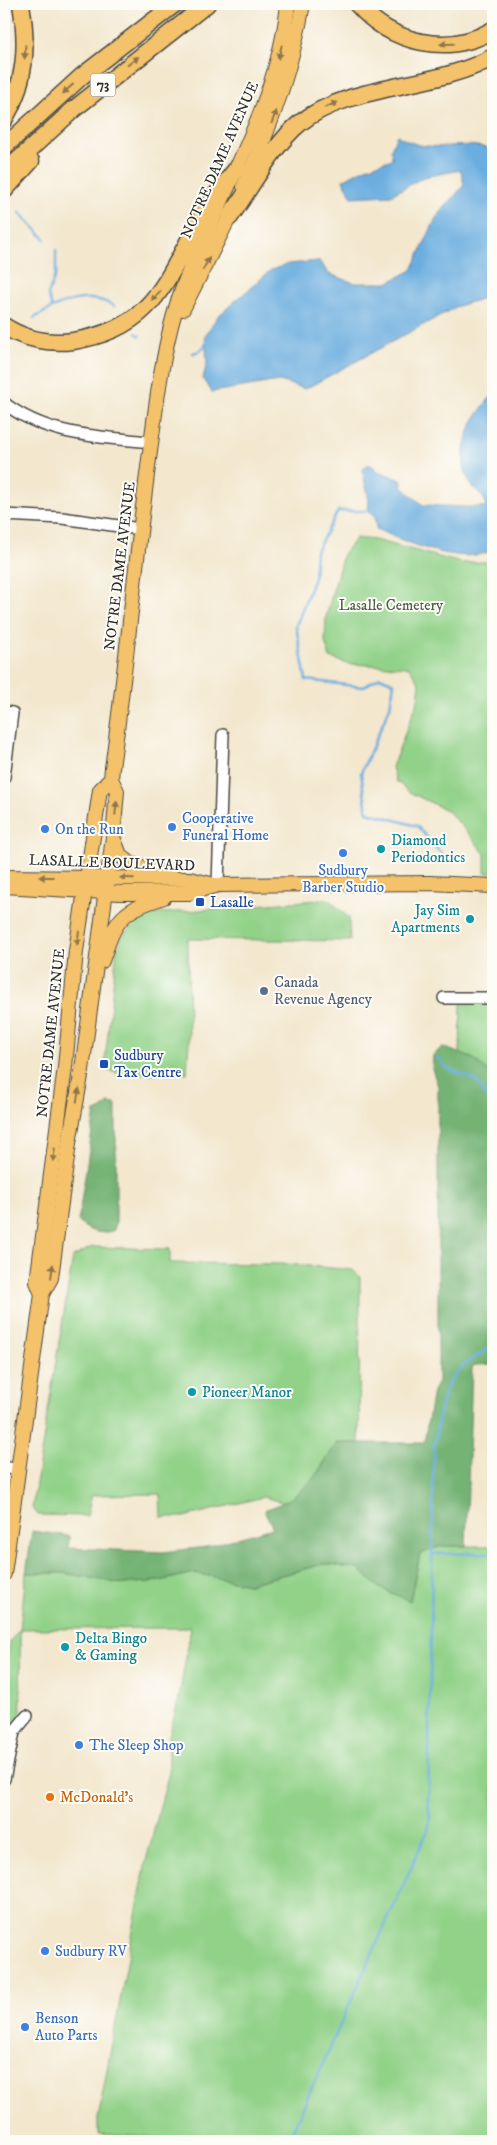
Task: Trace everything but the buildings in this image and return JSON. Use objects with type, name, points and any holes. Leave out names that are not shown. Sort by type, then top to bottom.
[{"type":"highway","points":[[4,120],[13,104],[24,68],[25,29],[21,4]]},
{"type":"highway","name":"73","points":[[4,147],[82,76],[174,4]]},
{"type":"highway","name":"73","points":[[4,173],[74,109],[207,4]]},
{"type":"highway","points":[[357,4],[374,21],[387,29],[427,43],[459,43],[472,40],[493,30]]},
{"type":"highway","points":[[230,217],[284,140],[299,124],[312,114],[346,100],[459,71],[493,57]]},
{"type":"highway","points":[[4,191],[36,156],[74,109]]},
{"type":"highway","points":[[4,326],[15,334],[29,338],[68,342],[93,338],[131,321],[160,292],[205,210],[238,167]]},
{"type":"main road","name":"NOTRE DAME AVENUE","points":[[4,1574],[42,1294],[51,1278],[113,837],[118,791],[111,780],[140,528],[164,356],[172,319],[193,260],[238,167],[265,103],[281,52],[288,4]]},
{"type":"main road","name":"NOTRE DAME AVENUE","points":[[164,356],[187,300],[230,217],[265,141],[278,106],[293,53],[303,4]]},
{"type":"main road","name":"NOTRE DAME AVENUE","points":[[42,1294],[37,1282],[65,1067],[76,951],[100,790],[111,780]]},
{"type":"main road","points":[[113,837],[120,855],[131,864],[152,868],[180,886]]},
{"type":"main road","name":"LASALLE BOULEVARD","points":[[4,877],[86,883],[104,892],[180,886],[430,883],[493,886]]},
{"type":"main road","name":"LASALLE BOULEVARD","points":[[4,886],[86,883],[107,878],[180,886]]},
{"type":"main road","points":[[92,990],[112,929],[122,916],[137,906],[180,886]]},
{"type":"street","points":[[4,403],[28,419],[56,430],[82,435],[151,442]]},
{"type":"street","points":[[4,515],[62,518],[140,528]]},
{"type":"street","points":[[4,777],[8,712]]},
{"type":"street","points":[[218,886],[223,735]]},
{"type":"street","points":[[444,998],[493,998]]},
{"type":"street","points":[[4,1467],[18,1470]]},
{"type":"street","points":[[4,1779],[14,1732],[27,1716]]},
{"type":"green space","name":"Lasalle Cemetery","points":[[356,538],[375,540],[462,563],[493,561],[493,873],[485,873],[485,854],[448,811],[409,792],[396,781],[392,767],[418,700],[420,684],[409,667],[349,664],[330,658],[325,642],[326,617],[343,554]]},
{"type":"green space","points":[[328,899],[349,918],[350,941],[188,939],[189,1041],[187,1073],[122,1074],[104,1070],[117,948],[126,931],[135,923],[152,914]]},
{"type":"green space","points":[[461,999],[493,999],[493,1076],[460,1054]]},
{"type":"green space","points":[[443,1047],[474,1059],[493,1076],[493,1364],[475,1365],[472,1368],[466,1546],[441,1546],[420,1554],[410,1601],[378,1587],[359,1569],[323,1564],[248,1584],[195,1573],[159,1581],[123,1584],[64,1573],[26,1573],[32,1531],[69,1536],[69,1548],[163,1552],[206,1547],[273,1528],[264,1510],[279,1505],[300,1492],[315,1476],[337,1443],[424,1443],[433,1391],[438,1382],[438,1086],[432,1069],[433,1055]]},
{"type":"green space","points":[[108,1103],[116,1104],[116,1223],[114,1230],[104,1233],[94,1232],[78,1221],[95,1112],[102,1109]]},
{"type":"green space","points":[[92,1247],[170,1249],[170,1263],[288,1264],[353,1270],[360,1277],[359,1443],[337,1443],[310,1484],[285,1503],[263,1497],[184,1517],[161,1517],[160,1494],[92,1495],[87,1516],[38,1515],[32,1508],[73,1257]]},
{"type":"green space","points":[[441,1546],[493,1546],[493,2141],[163,2141],[164,2138],[98,2134],[98,2118],[146,1861],[169,1772],[169,1736],[179,1697],[191,1628],[20,1629],[26,1573],[64,1573],[123,1584],[159,1581],[195,1573],[248,1584],[323,1564],[359,1569],[378,1587],[410,1600],[420,1554]]},
{"type":"green space","points":[[20,1629],[21,1721],[4,1777],[4,1676],[10,1641]]},
{"type":"water","points":[[397,135],[409,142],[421,145],[469,145],[493,150],[493,292],[481,299],[458,306],[305,389],[279,381],[212,392],[203,379],[207,362],[205,336],[217,317],[271,270],[288,264],[319,261],[329,274],[355,283],[387,283],[412,270],[436,218],[464,185],[461,170],[424,177],[391,195],[352,197],[343,180],[363,169],[392,159],[391,149]]},
{"type":"water","points":[[493,395],[493,550],[480,555],[450,554],[418,546],[376,529],[375,517],[368,511],[369,505],[363,469],[367,465],[371,465],[378,471],[401,480],[403,488],[423,505],[487,506],[484,498],[469,481],[463,458],[464,447],[472,424],[478,413]]},
{"type":"waterway","points":[[19,212],[45,239]]},
{"type":"waterway","points":[[52,307],[48,295],[56,273],[56,250]]},
{"type":"waterway","points":[[34,318],[73,300],[94,299],[114,306]]},
{"type":"waterway","points":[[136,333],[140,336]]},
{"type":"waterway","points":[[193,353],[200,351],[207,342]]},
{"type":"waterway","points":[[368,511],[338,511],[316,551],[314,578],[296,626],[306,680],[363,687],[380,677],[394,683],[390,707],[361,773],[367,812],[417,826],[447,860]]},
{"type":"waterway","points":[[437,1058],[443,1062],[444,1067],[475,1080],[493,1106]]},
{"type":"waterway","points":[[288,2141],[428,1830],[430,1820],[428,1800],[434,1448],[442,1400],[454,1376],[476,1356],[493,1347]]},
{"type":"waterway","points":[[433,1554],[493,1553]]},
{"type":"place","name":"Cooperative Funeral Home","points":[[172,827]]},
{"type":"place","name":"On the Run","points":[[45,829]]},
{"type":"place","name":"Diamond Periodontics","points":[[381,849]]},
{"type":"place","name":"Sudbury Barber Studio","points":[[343,853]]},
{"type":"place","name":"Lasalle","points":[[200,902]]},
{"type":"place","name":"Jay Sim Apartments","points":[[470,919]]},
{"type":"place","name":"Canada Revenue Agency","points":[[264,991]]},
{"type":"place","name":"Sudbury Tax Centre","points":[[104,1064]]},
{"type":"place","name":"Pioneer Manor","points":[[192,1392]]},
{"type":"place","name":"Delta Bingo & Gaming","points":[[65,1647]]},
{"type":"place","name":"The Sleep Shop","points":[[79,1745]]},
{"type":"place","name":"McDonald's","points":[[50,1797]]},
{"type":"place","name":"Sudbury RV","points":[[45,1951]]},
{"type":"place","name":"Benson Auto Parts","points":[[25,2027]]}]
